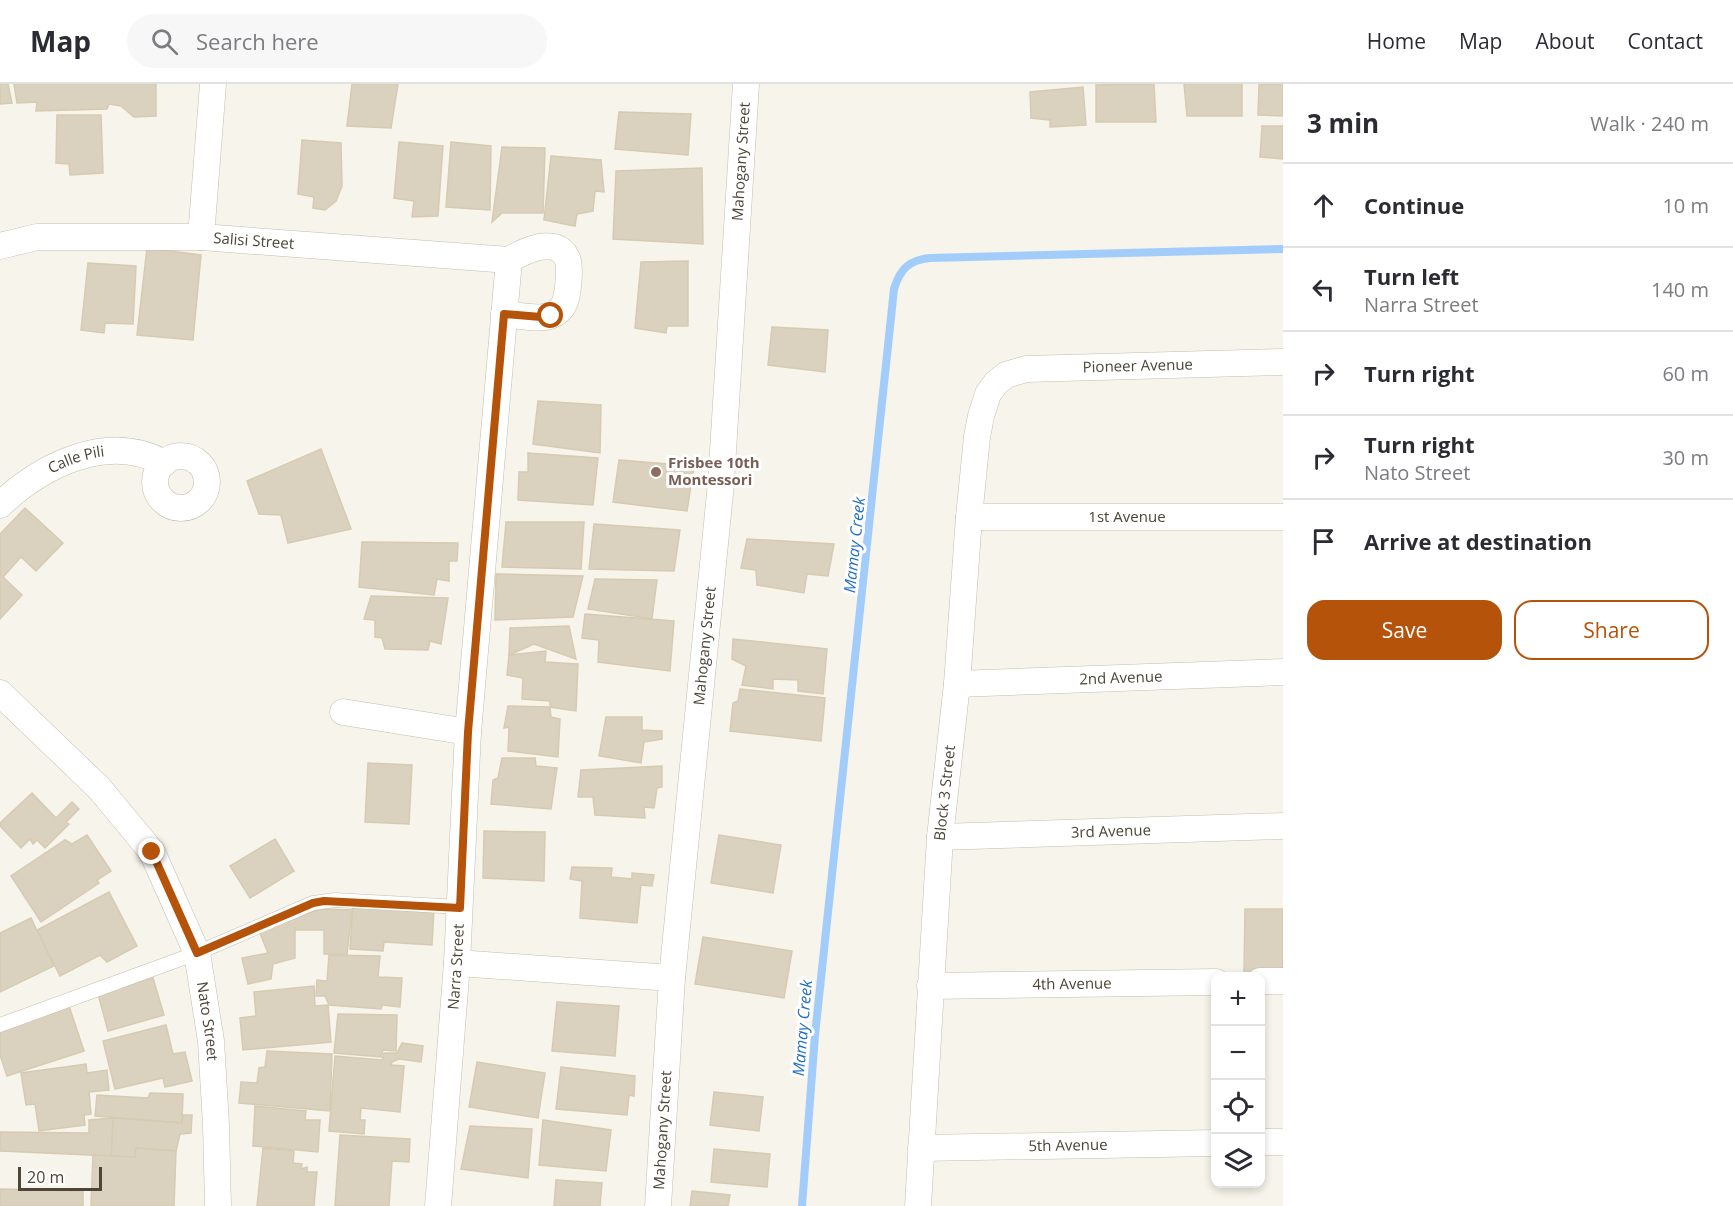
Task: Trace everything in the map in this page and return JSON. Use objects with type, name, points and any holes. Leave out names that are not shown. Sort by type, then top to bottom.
[{"type":"street","points":[[201,237],[213,84]]},
{"type":"street","name":"Mahogany Street","points":[[658,1206],[672,978],[721,483],[746,84]]},
{"type":"street","name":"Salisi Street","points":[[0,246],[37,237],[201,237],[509,260]]},
{"type":"street","points":[[504,314],[551,316],[559,312],[567,295],[568,259],[560,251],[546,246],[535,247],[509,260]]},
{"type":"street","name":"Narra Street","points":[[438,1206],[457,963],[468,732],[509,260]]},
{"type":"street","name":"Pioneer Avenue","points":[[996,383],[1006,375],[1026,369],[1283,362]]},
{"type":"street","name":"Block 3 Street","points":[[918,1206],[940,837],[957,684],[969,517],[981,416],[988,394],[996,383]]},
{"type":"street","name":"Calle Pili","points":[[0,505],[25,483],[44,471],[89,454],[118,451],[139,452],[164,463]]},
{"type":"street","name":"1st Avenue","points":[[969,517],[1283,517]]},
{"type":"street","name":"2nd Avenue","points":[[957,684],[1283,672]]},
{"type":"street","name":"Nato Street","points":[[0,693],[99,788],[152,852],[197,953],[211,1041],[218,1206]]},
{"type":"street","points":[[343,712],[468,732]]},
{"type":"street","name":"3rd Avenue","points":[[940,837],[1283,826]]},
{"type":"street","points":[[457,963],[672,978]]},
{"type":"street","points":[[1265,981],[1283,981]]},
{"type":"street","name":"4th Avenue","points":[[930,986],[1211,982]]},
{"type":"street","points":[[1265,1142],[1283,1142]]},
{"type":"street","name":"5th Avenue","points":[[921,1148],[1211,1143]]},
{"type":"lane","points":[[0,1025],[197,953],[313,903],[324,901],[460,908]]},
{"type":"building","points":[[0,84],[8,84],[12,103],[0,104]]},
{"type":"building","points":[[14,84],[156,84],[156,116],[134,117],[121,106],[109,104],[107,109],[36,111],[37,102],[17,103]]},
{"type":"building","points":[[352,84],[398,84],[391,128],[347,126]]},
{"type":"building","points":[[1154,84],[1156,122],[1096,122],[1096,85]]},
{"type":"building","points":[[1184,84],[1242,84],[1242,116],[1187,116]]},
{"type":"building","points":[[1283,84],[1283,116],[1258,115],[1259,85]]},
{"type":"building","points":[[1083,87],[1086,125],[1050,127],[1050,120],[1031,118],[1030,92]]},
{"type":"building","points":[[619,112],[691,114],[688,155],[615,149]]},
{"type":"building","points":[[57,115],[101,115],[103,173],[70,175],[69,164],[56,163]]},
{"type":"building","points":[[1262,126],[1283,126],[1283,159],[1260,157]]},
{"type":"building","points":[[302,140],[341,143],[342,186],[336,201],[325,210],[313,208],[314,197],[298,194]]},
{"type":"building","points":[[399,142],[443,146],[438,216],[412,217],[414,201],[394,198]]},
{"type":"building","points":[[451,142],[491,146],[490,210],[446,207]]},
{"type":"building","points":[[502,147],[545,148],[543,213],[502,213],[492,222]]},
{"type":"building","points":[[551,156],[601,160],[604,192],[595,191],[593,211],[577,214],[575,226],[544,220]]},
{"type":"building","points":[[702,168],[703,244],[613,239],[616,171]]},
{"type":"building","points":[[147,248],[201,255],[193,340],[137,335]]},
{"type":"building","points":[[688,261],[688,326],[667,326],[666,333],[635,328],[641,262]]},
{"type":"building","points":[[88,263],[136,266],[133,324],[105,323],[104,333],[81,330]]},
{"type":"building","points":[[772,327],[828,330],[825,372],[768,365]]},
{"type":"building","points":[[538,401],[601,405],[600,453],[533,444]]},
{"type":"building","points":[[321,449],[351,529],[288,543],[281,515],[259,514],[247,481]]},
{"type":"building","points":[[528,453],[598,458],[593,505],[518,500],[519,472],[528,472]]},
{"type":"building","points":[[619,460],[694,466],[687,511],[613,502]]},
{"type":"building","points":[[25,508],[63,543],[36,571],[21,557],[3,577],[22,595],[0,619],[0,534]]},
{"type":"building","points":[[506,522],[584,522],[581,569],[502,567]]},
{"type":"building","points":[[594,524],[680,530],[674,571],[589,569]]},
{"type":"building","points":[[747,539],[834,544],[828,576],[807,574],[804,593],[757,585],[756,570],[741,568]]},
{"type":"building","points":[[362,542],[458,543],[457,561],[449,561],[449,581],[437,579],[434,595],[359,587]]},
{"type":"building","points":[[496,574],[583,576],[573,617],[495,620]]},
{"type":"building","points":[[595,579],[657,580],[652,619],[588,609]]},
{"type":"building","points":[[371,596],[448,598],[441,644],[430,641],[428,650],[385,649],[382,638],[375,637],[375,620],[364,619]]},
{"type":"building","points":[[585,614],[674,621],[670,671],[598,662],[599,640],[582,638]]},
{"type":"building","points":[[569,626],[576,659],[534,644],[509,655],[510,628]]},
{"type":"building","points":[[733,639],[827,649],[823,694],[798,691],[798,680],[773,679],[773,689],[742,685],[746,666],[732,659]]},
{"type":"building","points":[[546,651],[545,662],[578,664],[576,711],[550,707],[550,701],[522,699],[523,678],[507,675],[509,655]]},
{"type":"building","points":[[740,689],[825,698],[821,741],[730,731],[733,703],[738,701]]},
{"type":"building","points":[[508,706],[550,707],[551,717],[560,719],[558,757],[508,751],[509,727],[504,728]]},
{"type":"building","points":[[606,717],[642,717],[642,730],[662,731],[662,739],[644,742],[641,763],[599,756]]},
{"type":"building","points":[[502,758],[535,758],[536,766],[557,768],[551,809],[491,804],[493,780],[498,778]]},
{"type":"building","points":[[368,763],[412,765],[409,824],[365,822]]},
{"type":"building","points":[[662,766],[662,787],[657,788],[654,808],[644,807],[645,818],[595,815],[593,797],[578,797],[581,770]]},
{"type":"building","points":[[32,793],[56,818],[72,802],[79,809],[66,822],[69,824],[45,848],[37,840],[33,844],[30,839],[21,848],[0,826],[0,823]]},
{"type":"building","points":[[484,831],[545,832],[544,881],[483,878]]},
{"type":"building","points":[[87,835],[111,871],[97,880],[99,883],[41,922],[11,876],[65,840],[72,844]]},
{"type":"building","points":[[719,835],[781,845],[773,893],[711,883]]},
{"type":"building","points":[[275,839],[294,871],[250,898],[230,866]]},
{"type":"building","points":[[572,867],[612,868],[611,877],[632,879],[632,873],[654,875],[652,886],[641,885],[637,923],[580,918],[582,881],[570,879]]},
{"type":"building","points":[[109,892],[137,946],[107,962],[100,955],[60,976],[37,930]]},
{"type":"building","points":[[353,904],[434,908],[432,945],[384,942],[383,951],[350,949]]},
{"type":"building","points":[[321,909],[352,910],[347,954],[324,954],[324,930],[295,930],[295,958],[273,964],[271,979],[248,984],[242,958],[268,953],[259,931]]},
{"type":"building","points":[[1245,909],[1283,909],[1283,974],[1244,972]]},
{"type":"building","points":[[31,918],[54,966],[0,992],[0,933]]},
{"type":"building","points":[[703,937],[792,951],[784,998],[695,984]]},
{"type":"building","points":[[329,955],[380,956],[378,977],[402,978],[400,1007],[382,1005],[381,1009],[329,1005],[325,996],[316,996],[317,980],[327,981]]},
{"type":"building","points":[[153,978],[164,1015],[108,1031],[98,994]]},
{"type":"building","points":[[314,986],[315,1006],[328,1005],[331,1042],[243,1050],[240,1018],[256,1016],[254,992]]},
{"type":"building","points":[[557,1002],[619,1006],[615,1056],[552,1051]]},
{"type":"building","points":[[68,1003],[84,1051],[7,1076],[0,1055],[0,1026]]},
{"type":"building","points":[[338,1014],[397,1015],[396,1051],[383,1050],[381,1057],[334,1053]]},
{"type":"building","points":[[166,1025],[173,1054],[185,1052],[192,1081],[165,1087],[163,1078],[115,1089],[103,1041]]},
{"type":"building","points":[[402,1043],[423,1046],[421,1062],[399,1059],[392,1062],[391,1065],[404,1066],[400,1112],[361,1108],[360,1120],[365,1120],[364,1134],[329,1131],[335,1056],[382,1060],[384,1053],[397,1053]]},
{"type":"building","points":[[267,1051],[332,1054],[330,1111],[239,1103],[241,1082],[257,1083],[259,1068],[265,1067]]},
{"type":"building","points":[[477,1062],[545,1073],[538,1118],[469,1107]]},
{"type":"building","points":[[86,1064],[87,1073],[107,1070],[109,1090],[89,1092],[91,1114],[84,1115],[85,1125],[39,1131],[35,1104],[26,1105],[21,1073]]},
{"type":"building","points":[[561,1067],[635,1076],[634,1096],[629,1095],[627,1115],[556,1109]]},
{"type":"building","points":[[714,1092],[763,1097],[759,1131],[710,1125]]},
{"type":"building","points":[[150,1093],[183,1094],[182,1123],[95,1116],[97,1095],[148,1098]]},
{"type":"building","points":[[255,1106],[306,1111],[305,1120],[320,1120],[318,1152],[253,1146]]},
{"type":"building","points":[[183,1115],[192,1115],[191,1133],[180,1134],[176,1151],[136,1148],[135,1157],[111,1156],[113,1118],[182,1123]]},
{"type":"building","points":[[113,1118],[111,1156],[0,1151],[0,1132],[89,1133],[89,1120]]},
{"type":"building","points":[[543,1120],[611,1130],[606,1171],[539,1165]]},
{"type":"building","points":[[470,1126],[532,1129],[528,1178],[461,1169]]},
{"type":"building","points":[[340,1135],[410,1139],[409,1162],[392,1161],[389,1206],[335,1206]]},
{"type":"building","points":[[136,1148],[176,1151],[174,1206],[91,1206],[93,1155],[135,1157]]},
{"type":"building","points":[[263,1148],[294,1151],[293,1163],[302,1164],[301,1169],[307,1167],[307,1172],[317,1172],[314,1206],[257,1206]]},
{"type":"building","points":[[714,1149],[770,1154],[767,1187],[711,1182]]},
{"type":"building","points":[[556,1180],[602,1183],[600,1206],[554,1206]]},
{"type":"building","points":[[0,1189],[83,1191],[83,1206],[0,1206]]},
{"type":"building","points":[[692,1191],[730,1195],[728,1206],[690,1206]]},
{"type":"waterway","name":"Mamay Creek","points":[[802,1206],[815,1035],[894,289],[899,276],[911,263],[930,258],[1283,249]]},
{"type":"place","name":"Frisbee 10th Montessori","points":[[656,472]]},
{"type":"route","points":[[152,852],[197,953],[313,903],[324,901],[460,908],[468,732],[504,314],[551,316]]}]
